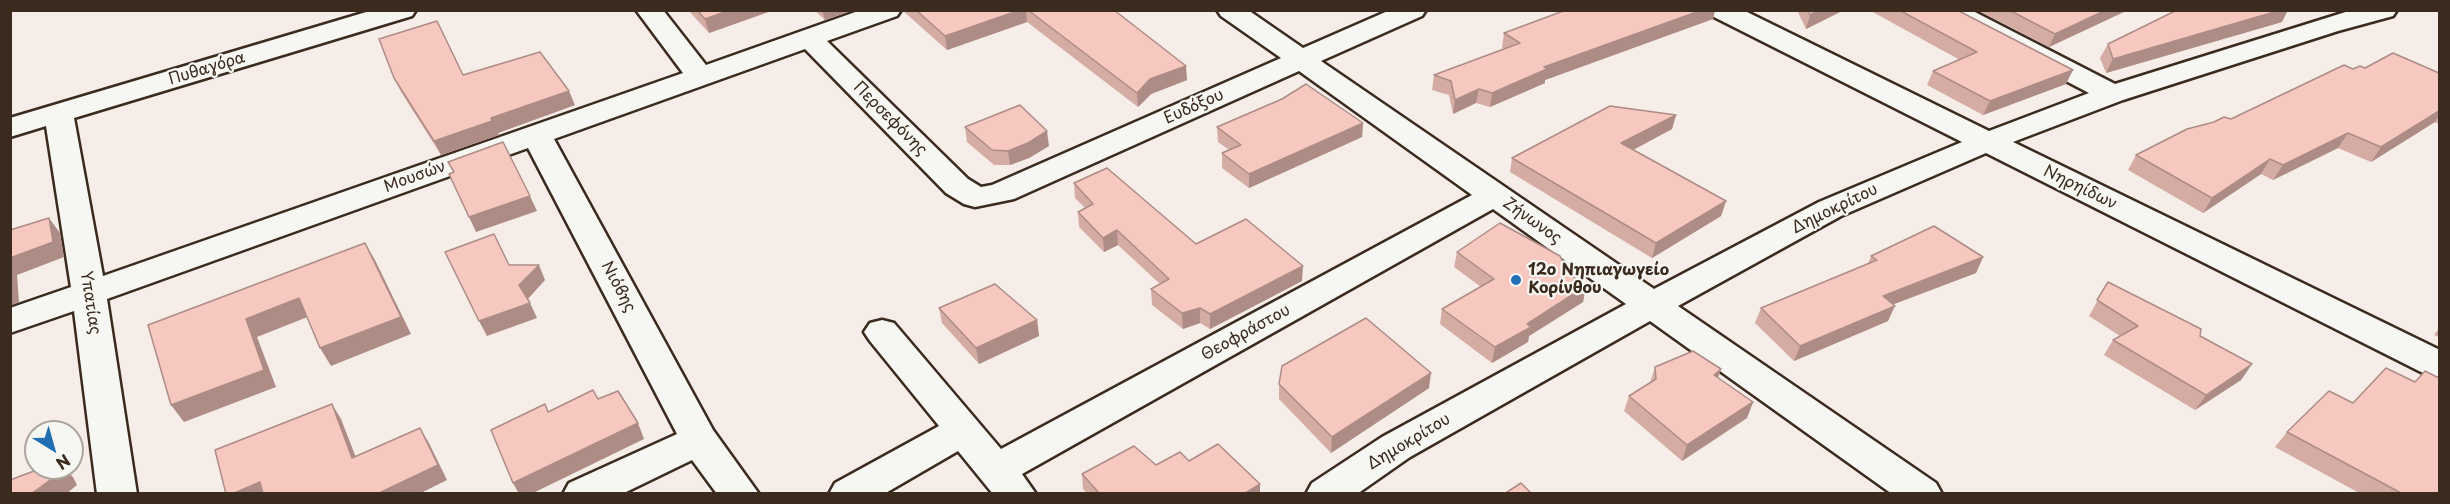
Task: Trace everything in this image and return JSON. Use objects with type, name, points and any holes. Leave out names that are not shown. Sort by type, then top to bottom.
[{"type":"street","name":"Πυθαγόρα","points":[[10,128],[403,10]]},
{"type":"street","points":[[649,10],[702,78]]},
{"type":"street","name":"Μουσών","points":[[10,321],[536,134],[702,78],[888,10]]},
{"type":"street","name":"Ζήνωνος","points":[[1230,10],[1922,494]]},
{"type":"street","name":"Ευδόξου","points":[[975,197],[1003,192],[1413,10]]},
{"type":"street","name":"Νηρηίδων","points":[[1721,10],[2439,366]]},
{"type":"street","points":[[1950,10],[2113,94]]},
{"type":"street","points":[[2296,10],[2329,25]]},
{"type":"street","name":"Δημοκρίτου","points":[[1326,494],[1396,447],[1830,209],[1987,142],[2113,94],[2329,25],[2384,10]]},
{"type":"street","name":"Περσεφόνης","points":[[809,38],[957,186],[975,197]]},
{"type":"street","name":"Υπατίας","points":[[59,114],[89,293],[117,494]]},
{"type":"street","name":"Νιόβης","points":[[536,134],[699,440],[739,494]]},
{"type":"street","name":"Θεοφράστου","points":[[1006,482],[1495,195]]},
{"type":"street","points":[[882,332],[1006,482]]},
{"type":"street","points":[[849,494],[964,430]]},
{"type":"street","points":[[583,494],[699,440]]},
{"type":"building","points":[[697,10],[730,10],[705,19]]},
{"type":"building","points":[[916,10],[1020,10],[945,36]]},
{"type":"building","points":[[1028,10],[1114,10],[1186,66],[1150,79],[1137,93]]},
{"type":"building","points":[[1566,10],[1702,10],[1544,67],[1547,69],[1492,93],[1479,89],[1455,100],[1451,81],[1434,75],[1520,43],[1504,33]]},
{"type":"building","points":[[1808,10],[1819,10],[1810,15]]},
{"type":"building","points":[[1899,10],[1957,10],[2073,70],[1990,101],[1933,71],[1977,52]]},
{"type":"building","points":[[2009,10],[2106,10],[2055,34]]},
{"type":"building","points":[[2177,10],[2281,10],[2113,59],[2108,44]]},
{"type":"building","points":[[437,21],[463,75],[540,52],[569,91],[434,141],[394,78],[379,39]]},
{"type":"building","points":[[2393,53],[2439,73],[2439,111],[2381,147],[2348,133],[2283,165],[2270,159],[2212,198],[2136,155],[2187,129],[2224,117],[2231,119],[2344,65],[2353,69],[2360,66],[2365,68]]},
{"type":"building","points":[[1306,84],[1363,123],[1249,174],[1222,153],[1241,145],[1217,127],[1282,99]]},
{"type":"building","points":[[1020,105],[1047,131],[1028,143],[1008,151],[992,150],[965,127]]},
{"type":"building","points":[[1610,106],[1676,115],[1621,143],[1726,201],[1656,243],[1512,158]]},
{"type":"building","points":[[503,142],[530,196],[469,217],[449,174],[454,172],[448,162]]},
{"type":"building","points":[[1107,168],[1196,244],[1246,219],[1303,266],[1210,314],[1200,308],[1182,313],[1151,289],[1169,279],[1117,230],[1103,238],[1078,212],[1093,204],[1074,183]]},
{"type":"building","points":[[49,218],[53,242],[10,258],[10,230]]},
{"type":"building","points":[[1500,223],[1560,256],[1568,273],[1586,286],[1527,324],[1531,327],[1495,347],[1442,309],[1494,279],[1457,252]]},
{"type":"building","points":[[1934,226],[1983,257],[1883,296],[1895,306],[1800,346],[1761,308],[1877,260],[1871,256]]},
{"type":"building","points":[[494,234],[509,265],[539,265],[519,285],[530,303],[479,321],[445,252]]},
{"type":"building","points":[[365,243],[401,317],[320,348],[299,298],[246,319],[264,370],[171,405],[148,325]]},
{"type":"building","points":[[2108,282],[2201,329],[2200,336],[2252,364],[2206,395],[2113,340],[2138,326],[2097,300]]},
{"type":"building","points":[[995,284],[1037,320],[976,348],[939,308]]},
{"type":"building","points":[[1366,318],[1431,373],[1332,437],[1279,384],[1282,366]]},
{"type":"building","points":[[1693,351],[1721,369],[1714,375],[1753,402],[1687,445],[1629,396],[1656,379],[1655,367]]},
{"type":"building","points":[[2386,368],[2415,382],[2425,371],[2439,378],[2439,494],[2403,494],[2287,432],[2329,391],[2353,403]]},
{"type":"building","points":[[593,390],[598,399],[618,391],[638,423],[513,483],[491,430],[545,404],[548,412]]},
{"type":"building","points":[[332,404],[352,458],[420,428],[438,465],[377,494],[263,494],[260,482],[232,494],[226,494],[215,450]]},
{"type":"building","points":[[1218,444],[1260,484],[1244,494],[1100,494],[1082,474],[1134,446],[1156,465],[1180,452],[1189,461]]},
{"type":"building","points":[[24,475],[24,480],[50,480],[31,494],[10,494],[10,480]]},
{"type":"building","points":[[1521,483],[1532,494],[1504,494]]},
{"type":"place","name":"12ο Νηπιαγωγείο Κορίνθου","points":[[1516,280]]}]
